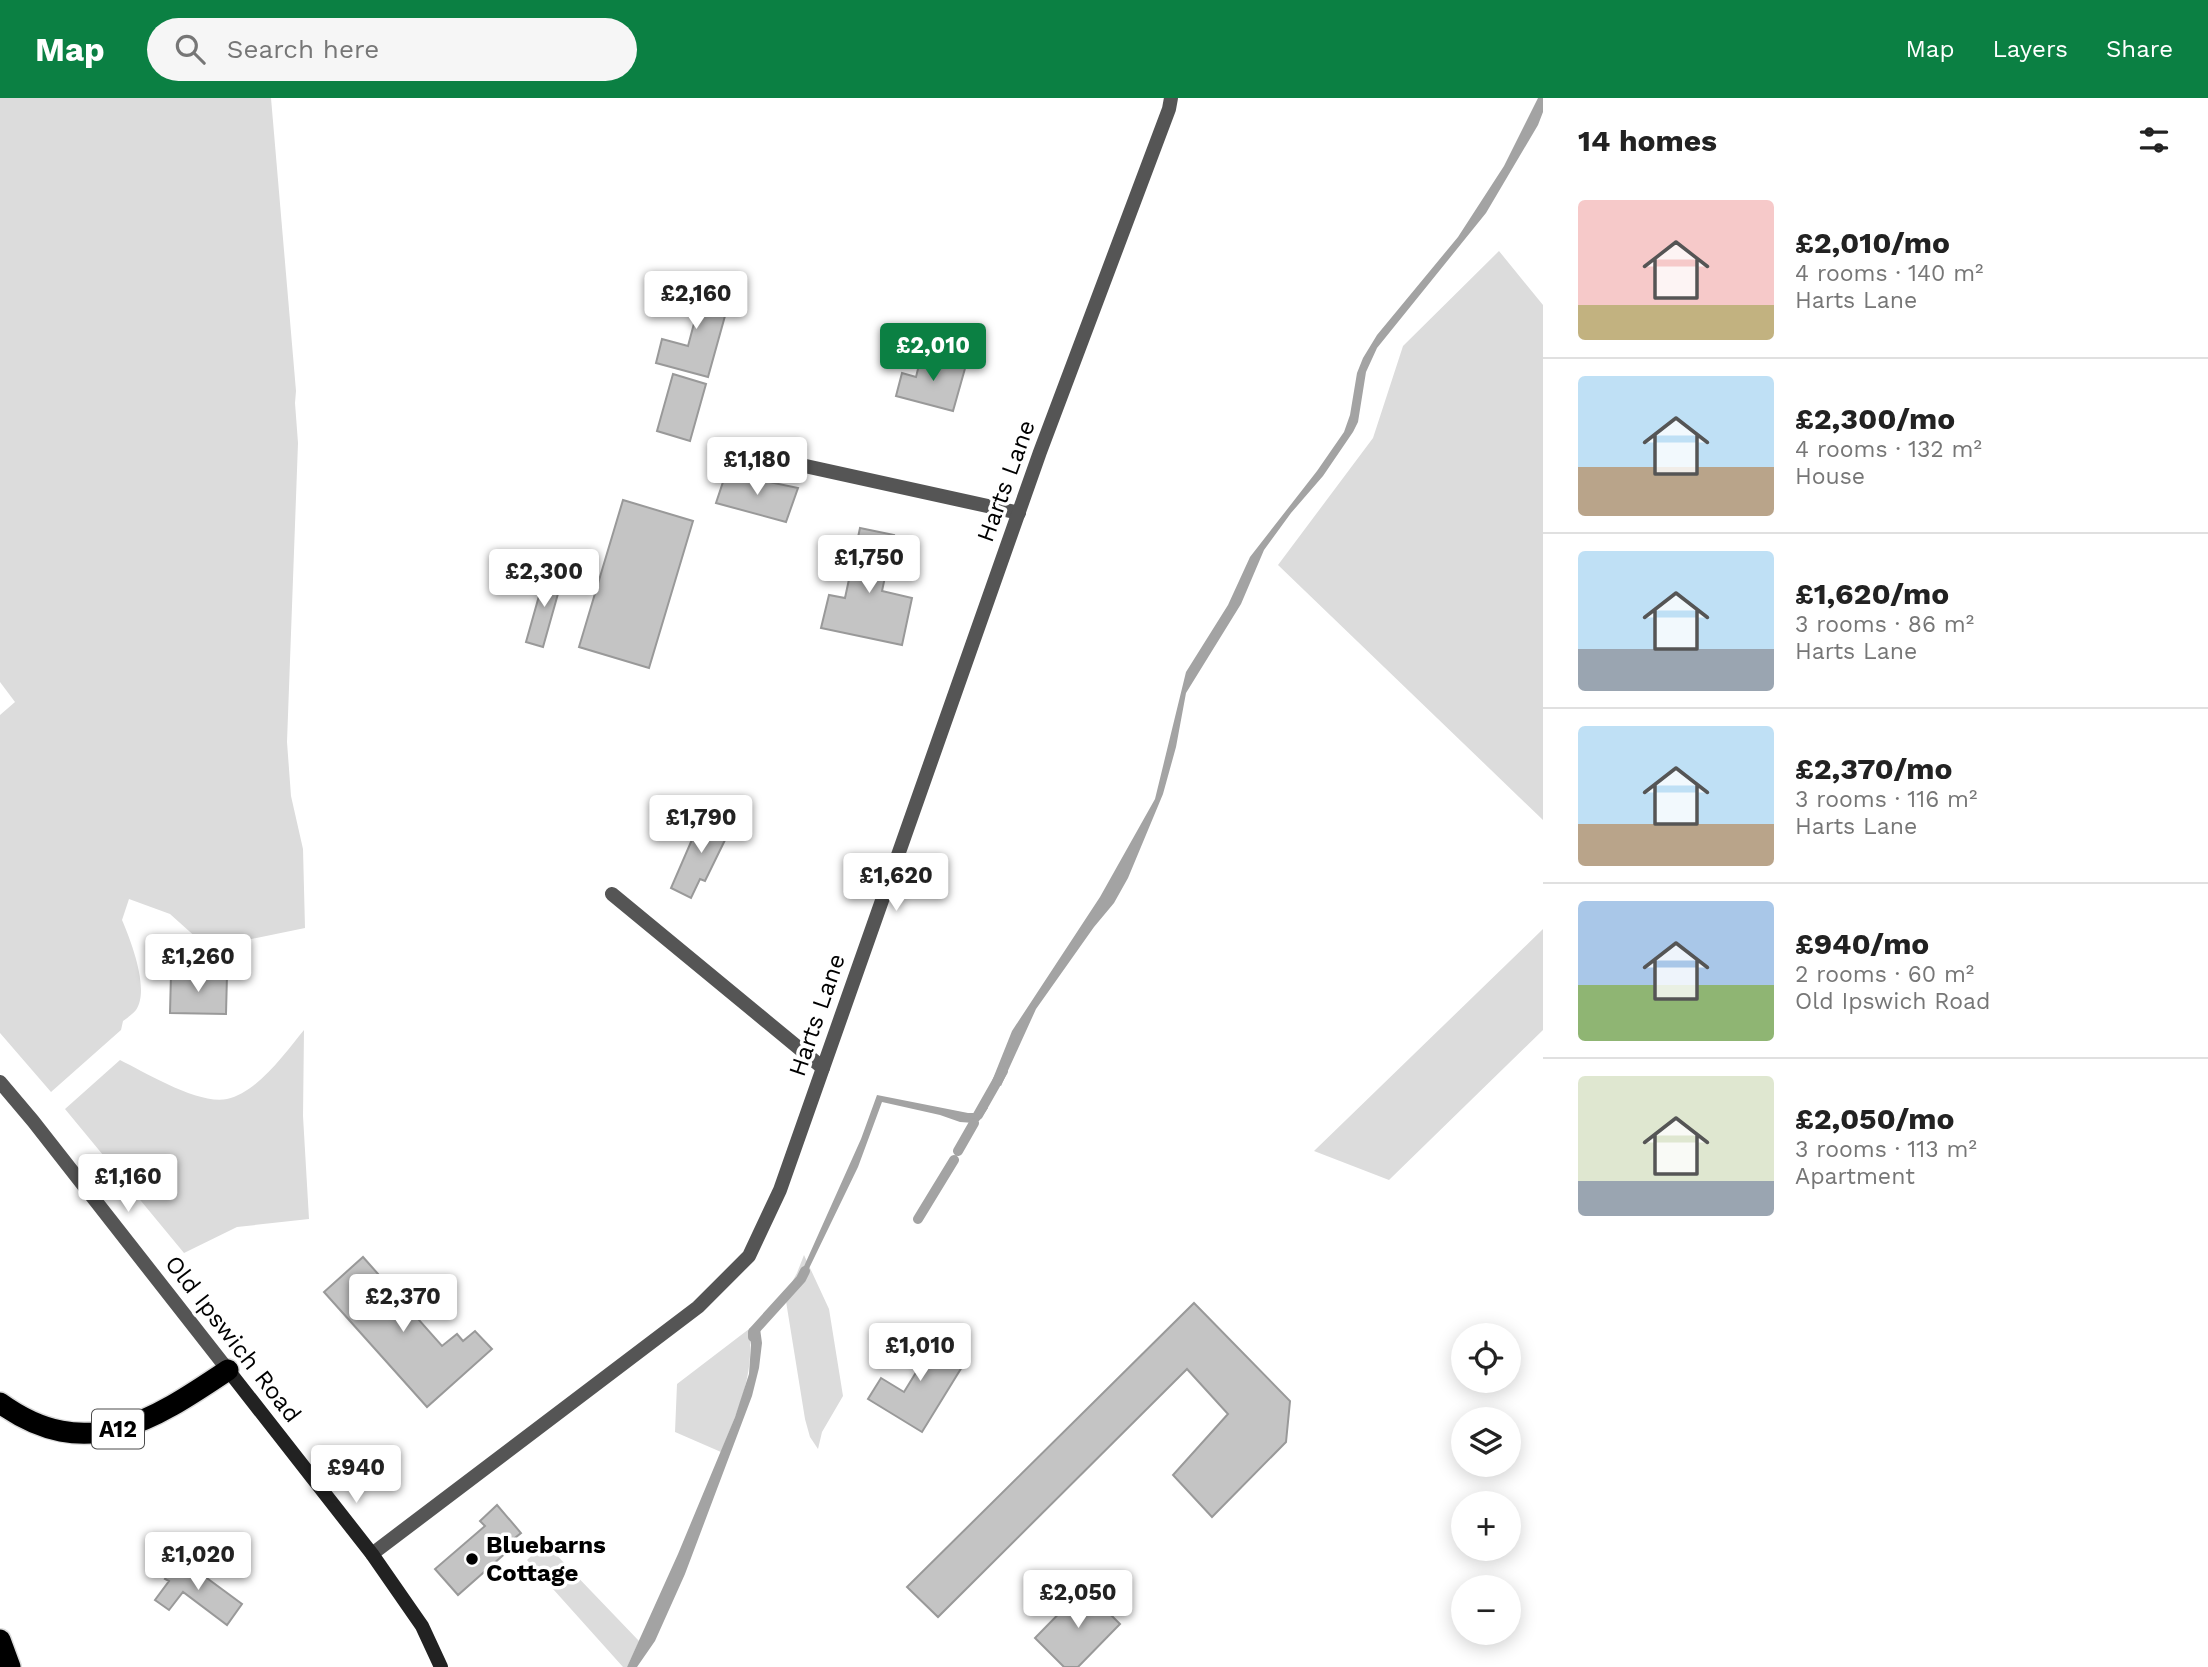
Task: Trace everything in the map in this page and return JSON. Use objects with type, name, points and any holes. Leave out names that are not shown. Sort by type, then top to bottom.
[{"type":"highway","name":"A12","points":[[0,1403],[35,1425],[65,1433],[122,1429],[175,1405],[228,1370]]},
{"type":"highway","points":[[0,1640],[10,1667]]},
{"type":"street","name":"Harts Lane","points":[[372,1554],[698,1307],[749,1256],[780,1190],[1019,513],[1171,98]]},
{"type":"street","points":[[755,455],[1019,513]]},
{"type":"street","points":[[612,894],[822,1068]]},
{"type":"street","name":"Old Ipswich Road","points":[[0,1082],[372,1554],[422,1626],[441,1667]]},
{"type":"shaded area","points":[[0,98],[271,98],[296,391],[298,443],[287,742],[291,796],[303,849],[305,928],[209,945],[199,940],[170,914],[129,899],[122,920],[138,965],[140,1001],[135,1011],[123,1021],[121,1030],[51,1092],[0,1033],[0,715],[15,702],[0,682]]},
{"type":"shaded area","points":[[1538,98],[1543,98],[1543,112],[1538,125],[1486,213],[1377,348],[1366,372],[1358,422],[1353,432],[1323,476],[1264,550],[1241,604],[1186,693],[1176,747],[1163,794],[1128,878],[1114,903],[1036,1009],[1001,1086],[992,1081],[1012,1031],[1100,897],[1155,799],[1186,672],[1228,605],[1250,557],[1344,432],[1350,415],[1357,373],[1377,335],[1458,237],[1504,166]]},
{"type":"shaded area","points":[[1499,251],[1543,305],[1543,820],[1278,565],[1373,438],[1403,346]]},
{"type":"shaded area","points":[[1543,929],[1543,1030],[1389,1180],[1314,1151]]},
{"type":"shaded area","points":[[304,1030],[303,1116],[309,1219],[237,1227],[184,1253],[65,1109],[120,1060],[188,1093],[215,1100],[227,1099],[260,1080]]},
{"type":"shaded area","points":[[877,1095],[968,1113],[974,1113],[982,1103],[988,1108],[979,1121],[974,1123],[960,1122],[882,1102],[858,1167],[802,1283],[797,1282],[861,1139]]},
{"type":"shaded area","points":[[804,1255],[829,1309],[843,1396],[822,1432],[818,1449],[810,1437],[805,1419],[785,1295]]},
{"type":"shaded area","points":[[759,1321],[762,1343],[752,1396],[685,1574],[655,1641],[637,1667],[627,1667],[735,1417],[749,1374],[749,1329]]},
{"type":"shaded area","points":[[749,1329],[750,1362],[744,1392],[721,1452],[675,1432],[677,1384]]},
{"type":"shaded area","points":[[545,1543],[639,1641],[627,1667],[623,1667],[527,1560]]},
{"type":"building","points":[[678,283],[730,298],[708,377],[656,363],[662,339],[688,346],[696,316],[671,310]]},
{"type":"building","points":[[922,353],[966,365],[953,411],[896,396],[902,373],[916,377]]},
{"type":"building","points":[[673,374],[706,384],[690,441],[657,431]]},
{"type":"building","points":[[726,473],[798,488],[786,522],[716,503]]},
{"type":"building","points":[[623,500],[693,521],[649,668],[579,647]]},
{"type":"building","points":[[860,528],[894,535],[882,591],[912,598],[902,645],[821,628],[829,595],[845,598]]},
{"type":"building","points":[[546,571],[563,576],[543,647],[526,642]]},
{"type":"building","points":[[711,812],[731,821],[705,881],[700,879],[691,898],[671,888],[697,828],[702,830]]},
{"type":"building","points":[[171,974],[227,975],[226,1014],[170,1013]]},
{"type":"building","points":[[363,1257],[442,1346],[457,1334],[463,1341],[475,1331],[492,1349],[427,1407],[324,1292]]},
{"type":"building","points":[[1194,1303],[1290,1401],[1286,1442],[1212,1517],[1173,1475],[1228,1414],[1187,1369],[938,1617],[907,1587]]},
{"type":"building","points":[[912,1329],[965,1362],[922,1432],[868,1399],[881,1378],[904,1392],[923,1361],[901,1348]]},
{"type":"building","name":"Bluebarns Cottage","points":[[497,1505],[521,1533],[505,1546],[509,1550],[458,1595],[435,1569],[485,1526],[480,1521]]},
{"type":"building","points":[[181,1559],[242,1604],[227,1625],[183,1592],[169,1610],[155,1600],[169,1581],[165,1579]]},
{"type":"building","points":[[1084,1588],[1120,1624],[1078,1667],[1064,1667],[1035,1638]]},
{"type":"waterway","points":[[978,1115],[1003,1071]]},
{"type":"waterway","points":[[958,1151],[974,1123]]},
{"type":"waterway","points":[[918,1219],[954,1160]]},
{"type":"waterway","points":[[753,1337],[753,1332],[801,1279],[805,1271]]},
{"type":"place","name":"Bluebarns Cottage","points":[[472,1559]]}]
